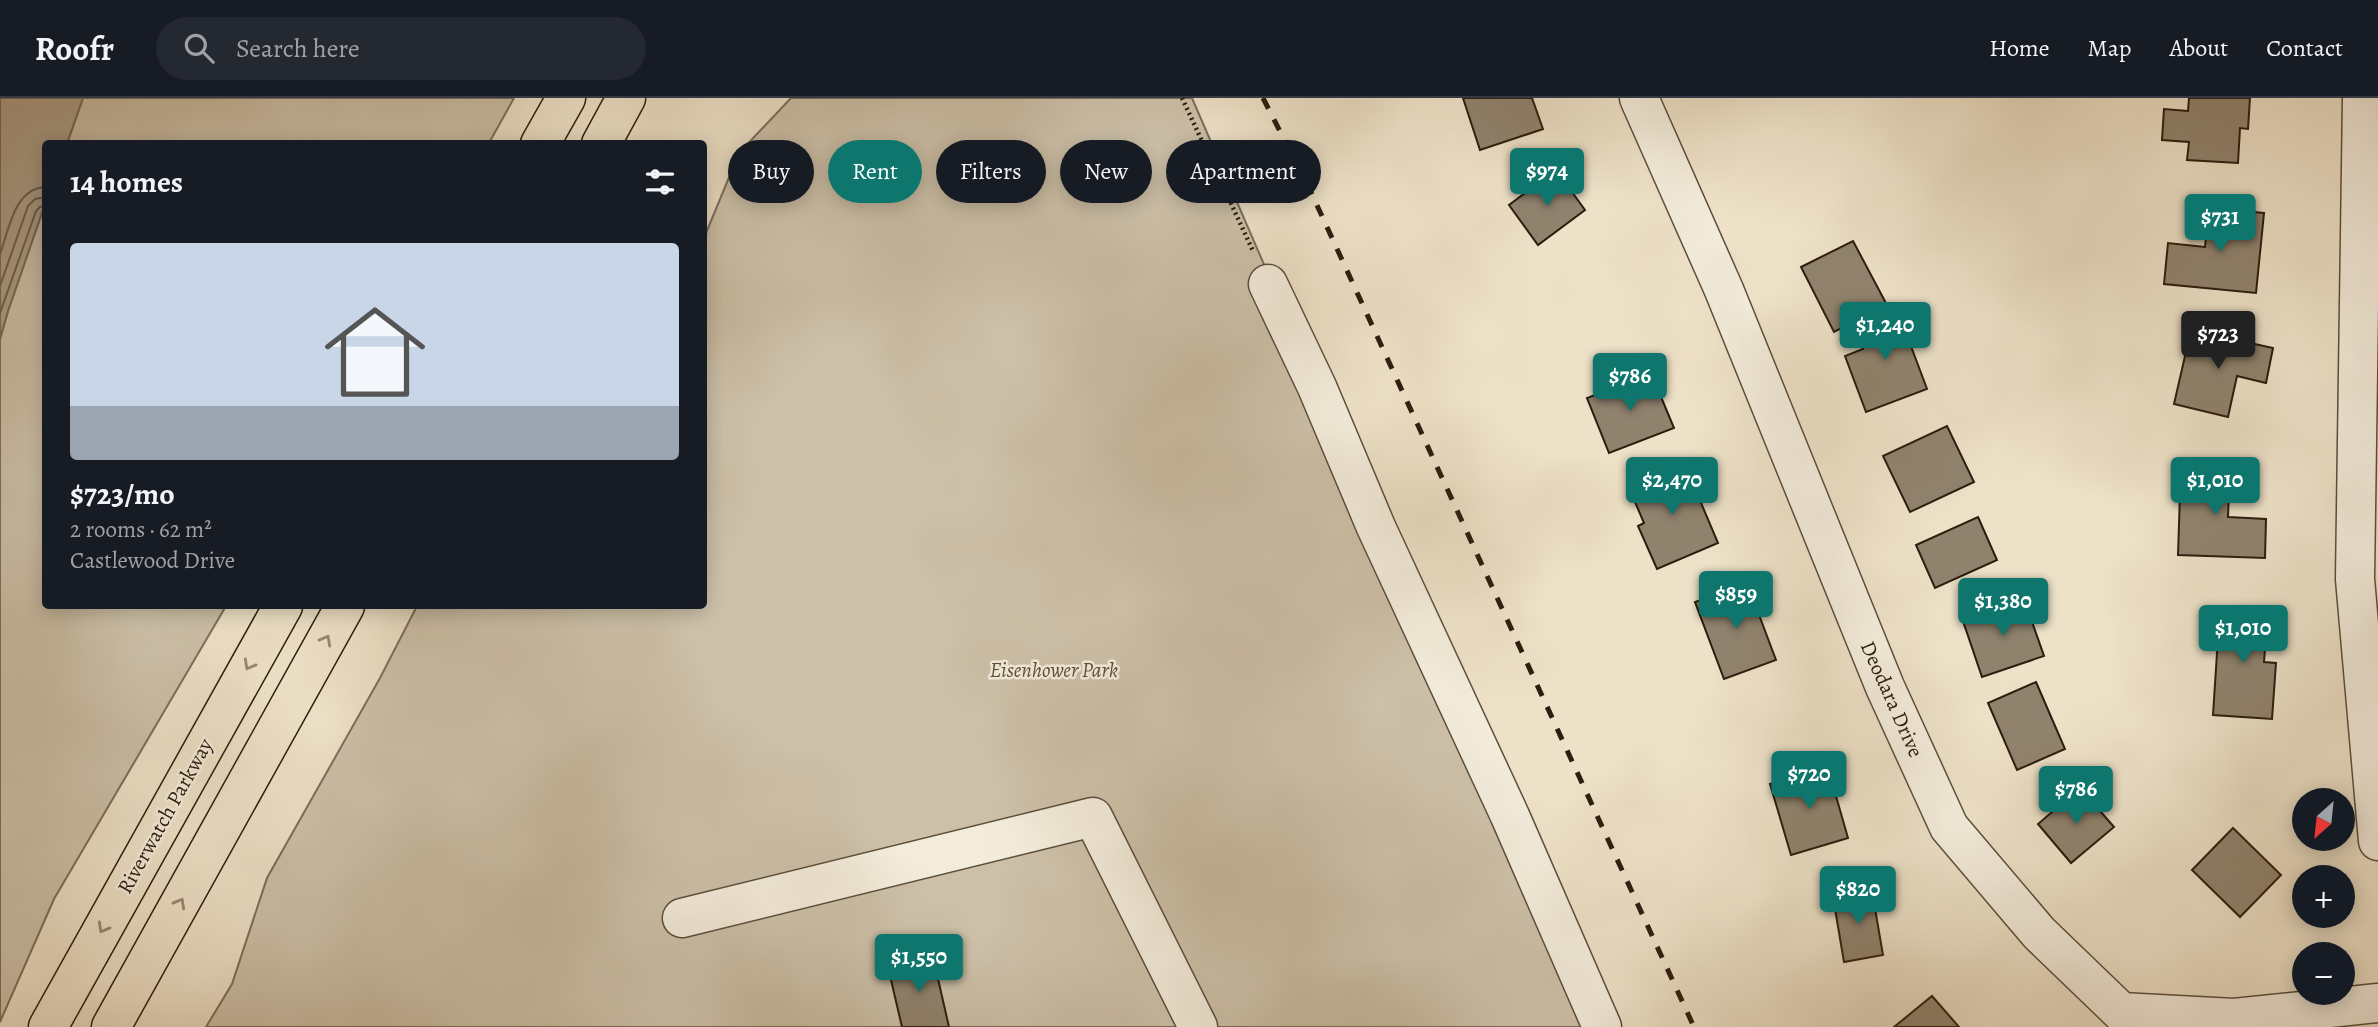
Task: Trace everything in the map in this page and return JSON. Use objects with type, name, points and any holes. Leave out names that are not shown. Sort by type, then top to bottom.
[{"type":"main road","points":[[542,140],[566,98]]},
{"type":"main road","points":[[603,140],[626,98]]},
{"type":"main road","name":"Riverwatch Parkway","points":[[48,1027],[281,609]]},
{"type":"main road","points":[[111,1027],[343,609]]},
{"type":"street","name":"Deodara Drive","points":[[1639,98],[1724,290],[1885,687],[1949,827],[2039,933],[2120,1012],[2234,1018],[2378,1003]]},
{"type":"street","points":[[2362,98],[2355,579],[2378,841]]},
{"type":"street","points":[[1268,284],[1317,387],[1376,527],[1510,816],[1602,1027]]},
{"type":"street","points":[[682,918],[1093,817],[1198,1027]]},
{"type":"path","points":[[1182,98],[1268,284]]},
{"type":"green space","points":[[83,98],[514,98],[491,140],[68,140]]},
{"type":"green space","name":"Eisenhower Park","points":[[791,98],[1192,98],[1210,140],[1166,140],[1166,203],[1237,203],[1317,387],[1609,1027],[206,1027],[232,984],[267,878],[380,678],[415,609],[707,609],[707,231],[728,180],[728,203],[814,203],[814,140],[751,140]]},
{"type":"green space","points":[[42,213],[42,609],[224,609],[54,899],[0,1022],[0,339]]},
{"type":"water","points":[[0,98],[83,98],[68,140],[42,140],[42,213],[0,339]]},
{"type":"building","points":[[1463,98],[1532,98],[1543,129],[1480,150]]},
{"type":"building","points":[[2189,98],[2250,98],[2248,129],[2240,128],[2238,163],[2187,160],[2189,142],[2162,140],[2164,109],[2188,111]]},
{"type":"building","points":[[1556,170],[1585,210],[1538,245],[1509,205]]},
{"type":"building","points":[[2209,208],[2264,213],[2256,293],[2164,284],[2168,243],[2205,247]]},
{"type":"building","points":[[1853,241],[1887,305],[1834,332],[1801,267]]},
{"type":"building","points":[[1897,309],[1927,389],[1866,412],[1845,356],[1863,349],[1854,325]]},
{"type":"building","points":[[2191,330],[2273,348],[2266,383],[2237,376],[2228,417],[2174,404]]},
{"type":"building","points":[[1651,373],[1674,428],[1609,453],[1587,398]]},
{"type":"building","points":[[1947,426],[1974,482],[1910,512],[1883,456]]},
{"type":"building","points":[[2181,463],[2230,464],[2228,517],[2266,519],[2265,558],[2178,555]]},
{"type":"building","points":[[1685,465],[1718,543],[1657,569],[1638,526],[1644,523],[1629,488]]},
{"type":"building","points":[[1978,517],[1997,560],[1935,588],[1916,545]]},
{"type":"building","points":[[1747,583],[1776,660],[1724,679],[1695,602]]},
{"type":"building","points":[[2024,599],[2044,656],[1982,677],[1963,621]]},
{"type":"building","points":[[2220,606],[2268,609],[2264,662],[2276,663],[2272,719],[2213,715]]},
{"type":"building","points":[[2036,682],[2065,749],[2017,770],[1988,703]]},
{"type":"building","points":[[1828,768],[1848,838],[1791,855],[1770,784]]},
{"type":"building","points":[[2080,788],[2114,827],[2071,863],[2038,824]]},
{"type":"building","points":[[2233,828],[2281,875],[2240,917],[2192,870]]},
{"type":"building","points":[[1872,891],[1883,955],[1844,962],[1833,897]]},
{"type":"building","points":[[933,957],[949,1027],[902,1027],[888,967]]},
{"type":"building","points":[[1932,996],[1959,1027],[1894,1027]]},
{"type":"railway","points":[[1263,98],[1310,190],[1694,1027]]}]
